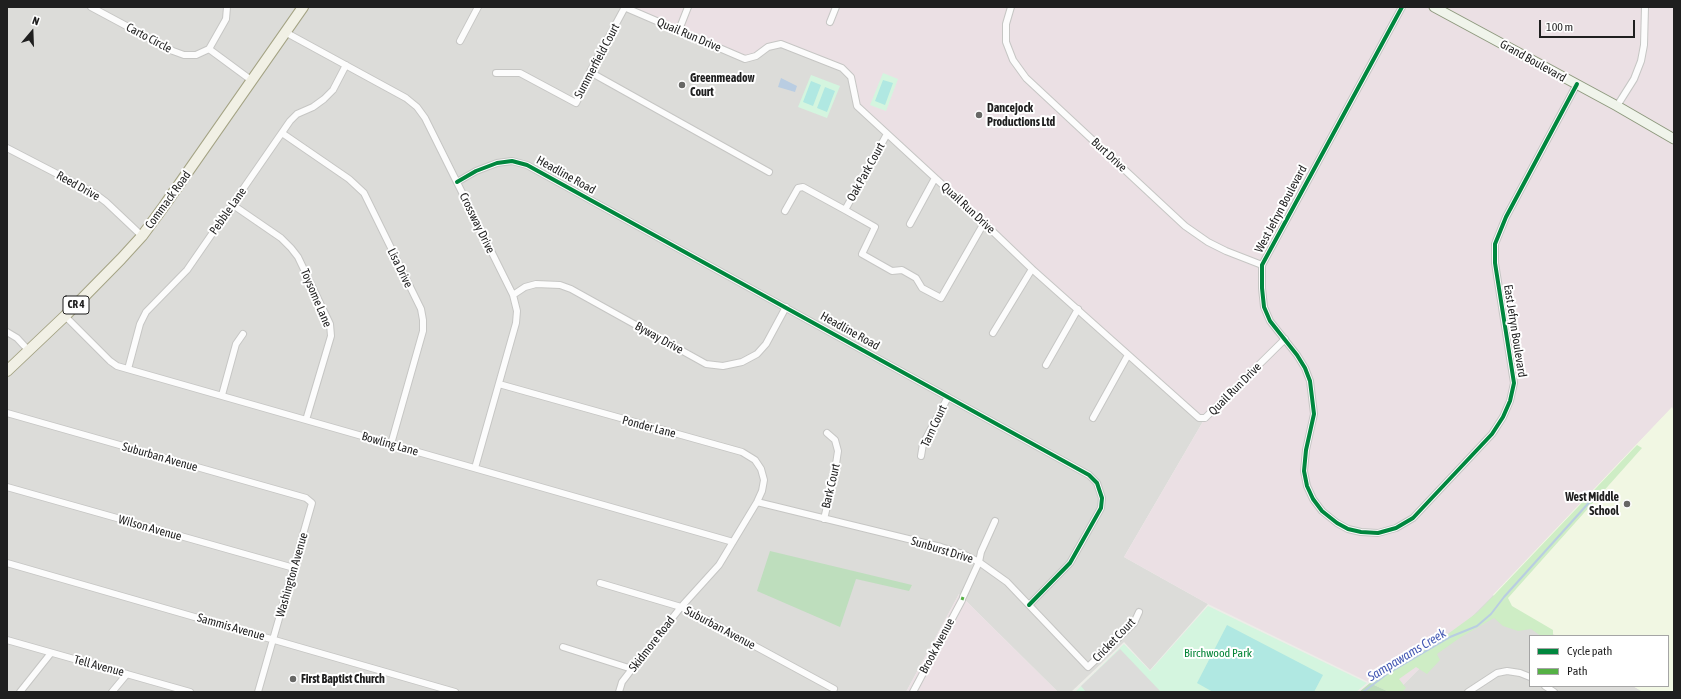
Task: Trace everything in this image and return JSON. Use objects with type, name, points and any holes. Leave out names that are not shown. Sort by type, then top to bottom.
[{"type":"main road","name":"Commack Road","points":[[7,371],[65,316],[142,236],[173,194],[303,7]]},
{"type":"street","name":"Carto Circle","points":[[91,7],[184,55],[196,55],[209,49]]},
{"type":"street","points":[[227,7],[226,19],[209,49],[252,80]]},
{"type":"street","points":[[460,41],[478,7]]},
{"type":"street","name":"Quail Run Drive","points":[[624,7],[745,59],[750,59],[756,56],[768,47],[781,44],[842,68],[851,77],[857,106],[1032,269],[1199,418],[1205,418],[1285,339]]},
{"type":"street","name":"Summerfield Court","points":[[496,73],[520,73],[576,103],[588,80],[590,72],[624,7]]},
{"type":"street","points":[[679,30],[688,7]]},
{"type":"street","points":[[830,22],[836,7]]},
{"type":"street","name":"Burt Drive","points":[[1011,7],[1006,24],[1006,42],[1013,60],[1026,78],[1185,226],[1208,242],[1262,265]]},
{"type":"street","name":"West Jefryn Boulevard","points":[[1306,450],[1314,414],[1310,381],[1305,368],[1285,339],[1270,321],[1264,307],[1262,265],[1402,7]]},
{"type":"street","name":"Grand Boulevard","points":[[1434,7],[1618,106],[1674,139]]},
{"type":"street","points":[[1618,106],[1634,79],[1641,61],[1644,45],[1645,7]]},
{"type":"street","name":"Crossway Drive","points":[[285,32],[406,98],[417,107],[425,118],[513,295],[517,311],[516,323],[475,468]]},
{"type":"street","name":"Pebble Lane","points":[[128,369],[140,324],[146,312],[187,270],[282,133],[297,114],[313,107],[333,90],[346,65]]},
{"type":"street","points":[[590,72],[769,172]]},
{"type":"street","name":"East Jefryn Boulevard","points":[[1306,450],[1304,471],[1307,486],[1313,499],[1322,511],[1337,523],[1348,529],[1361,532],[1378,533],[1396,528],[1413,518],[1495,429],[1506,412],[1514,383],[1495,263],[1495,244],[1506,217],[1577,84]]},
{"type":"street","name":"Lisa Drive","points":[[282,133],[349,179],[364,193],[421,309],[423,320],[422,331],[391,444]]},
{"type":"street","name":"Oak Park Court","points":[[845,210],[887,134]]},
{"type":"street","name":"Reed Drive","points":[[7,148],[94,193],[106,202],[142,236]]},
{"type":"street","name":"Headline Road","points":[[457,182],[476,171],[497,163],[512,161],[527,165],[1089,475],[1097,483],[1102,498],[1101,508],[1070,563],[1029,605]]},
{"type":"street","points":[[910,224],[935,178]]},
{"type":"street","points":[[785,210],[798,188],[803,187],[845,210],[875,227],[862,254],[892,271],[902,270],[916,278],[922,288],[941,298],[984,223]]},
{"type":"street","name":"Toysome Lane","points":[[233,205],[281,238],[291,248],[298,257],[330,324],[330,336],[306,420]]},
{"type":"street","points":[[993,333],[1032,269]]},
{"type":"street","name":"Byway Drive","points":[[513,295],[525,287],[536,284],[560,285],[571,289],[706,364],[723,366],[742,362],[757,354],[766,344],[786,307]]},
{"type":"street","points":[[1046,365],[1078,309]]},
{"type":"street","name":"Bowling Lane","points":[[65,316],[110,361],[117,366],[733,542]]},
{"type":"street","points":[[7,332],[17,338],[29,351]]},
{"type":"street","points":[[222,396],[236,344],[243,334]]},
{"type":"street","points":[[1093,418],[1128,356]]},
{"type":"street","name":"Ponder Lane","points":[[499,384],[742,452],[756,460],[761,469],[764,480],[762,491],[733,542]]},
{"type":"street","name":"Tarn Court","points":[[921,456],[923,444],[948,397]]},
{"type":"street","name":"Suburban Avenue","points":[[7,413],[306,498],[312,503]]},
{"type":"street","name":"Bark Court","points":[[824,519],[834,477],[838,451],[835,440],[827,433]]},
{"type":"street","name":"Wilson Avenue","points":[[7,487],[294,568]]},
{"type":"street","name":"Sunburst Drive","points":[[757,502],[941,547],[963,554],[979,562],[1006,582],[1088,667]]},
{"type":"street","name":"Washington Avenue","points":[[258,692],[312,503]]},
{"type":"street","name":"Brook Avenue","points":[[913,692],[962,598],[979,562],[980,552],[992,530],[995,521]]},
{"type":"street","name":"Skidmore Road","points":[[619,692],[622,682],[681,607],[719,565],[733,542]]},
{"type":"street","name":"Sammis Avenue","points":[[7,563],[455,692]]},
{"type":"street","name":"Suburban Avenue","points":[[600,583],[681,607],[834,689]]},
{"type":"street","name":"Cricket Court","points":[[1088,667],[1134,623],[1139,612]]},
{"type":"street","name":"Tell Avenue","points":[[7,640],[190,692]]},
{"type":"street","points":[[563,647],[632,669]]},
{"type":"street","points":[[20,692],[51,653]]},
{"type":"street","points":[[1468,692],[1497,673],[1507,671],[1520,673],[1529,677]]},
{"type":"street","points":[[112,692],[127,674]]},
{"type":"shaded area","points":[[7,7],[624,7],[776,44],[842,68],[1205,418],[1124,557],[1208,604],[1150,670],[1124,642],[1071,692],[1058,692],[959,594],[906,692],[7,692]]},
{"type":"shaded area","points":[[624,7],[1674,7],[1674,412],[1672,408],[1493,595],[1396,692],[1389,692],[1208,604],[1124,557],[1205,418],[1199,418],[857,106],[849,73],[781,44],[750,59]]},
{"type":"shaded area","points":[[781,78],[797,86],[795,92],[778,87]]},
{"type":"shaded area","name":"West Middle School","points":[[1672,407],[1674,412],[1674,692],[1643,692],[1635,687],[1669,687],[1669,635],[1554,635],[1493,595]]},
{"type":"shaded area","points":[[959,594],[1058,692],[906,692]]},
{"type":"shaded area","points":[[1493,595],[1554,635],[1529,635],[1529,687],[1635,687],[1643,692],[1396,692]]},
{"type":"shaded area","points":[[1120,649],[1161,692],[1086,692],[1081,686]]},
{"type":"green space","points":[[883,73],[898,79],[886,111],[870,105]]},
{"type":"green space","points":[[811,75],[840,86],[827,118],[798,107]]},
{"type":"green space","points":[[883,80],[893,83],[885,105],[875,101]]},
{"type":"green space","points":[[811,81],[821,85],[813,106],[803,102]]},
{"type":"green space","points":[[825,87],[835,91],[827,112],[817,108]]},
{"type":"green space","points":[[1637,445],[1642,448],[1508,598],[1512,606],[1553,630],[1553,635],[1540,635],[1531,629],[1518,631],[1503,626],[1494,618],[1461,637],[1437,654],[1440,660],[1427,674],[1416,667],[1399,679],[1406,688],[1402,692],[1389,692],[1370,683],[1382,669],[1396,661],[1430,647],[1478,612]]},
{"type":"green space","points":[[770,551],[912,585],[909,591],[856,579],[840,627],[757,591]]},
{"type":"green space","name":"Birchwood Park","points":[[1208,606],[1367,683],[1356,692],[1075,692],[1124,644],[1150,671]]},
{"type":"green space","points":[[1227,625],[1323,675],[1314,692],[1213,692],[1197,683]]},
{"type":"green space","points":[[1370,683],[1389,692],[1359,692]]},
{"type":"waterway","name":"Sampawams Creek","points":[[1363,692],[1387,674],[1450,637],[1477,626],[1491,614],[1504,597],[1594,497]]},
{"type":"cycle path","points":[[1402,7],[1262,265],[1264,307],[1270,321],[1297,355],[1305,368],[1310,381],[1314,414],[1306,450],[1304,471],[1307,486],[1313,499],[1322,511],[1337,523],[1348,529],[1361,532],[1378,533],[1396,528],[1413,518],[1492,434],[1503,417],[1510,401],[1514,383],[1495,263],[1495,244],[1506,217],[1577,84]]},
{"type":"cycle path","points":[[457,182],[476,171],[497,163],[512,161],[527,165],[1089,475],[1097,483],[1102,498],[1101,508],[1070,563],[1029,605]]},
{"type":"place","name":"Greenmeadow Court","points":[[682,85]]},
{"type":"place","name":"Dancejock Productions Ltd","points":[[979,115]]},
{"type":"place","name":"West Middle School","points":[[1627,504]]},
{"type":"place","name":"First Baptist Church","points":[[293,679]]}]
